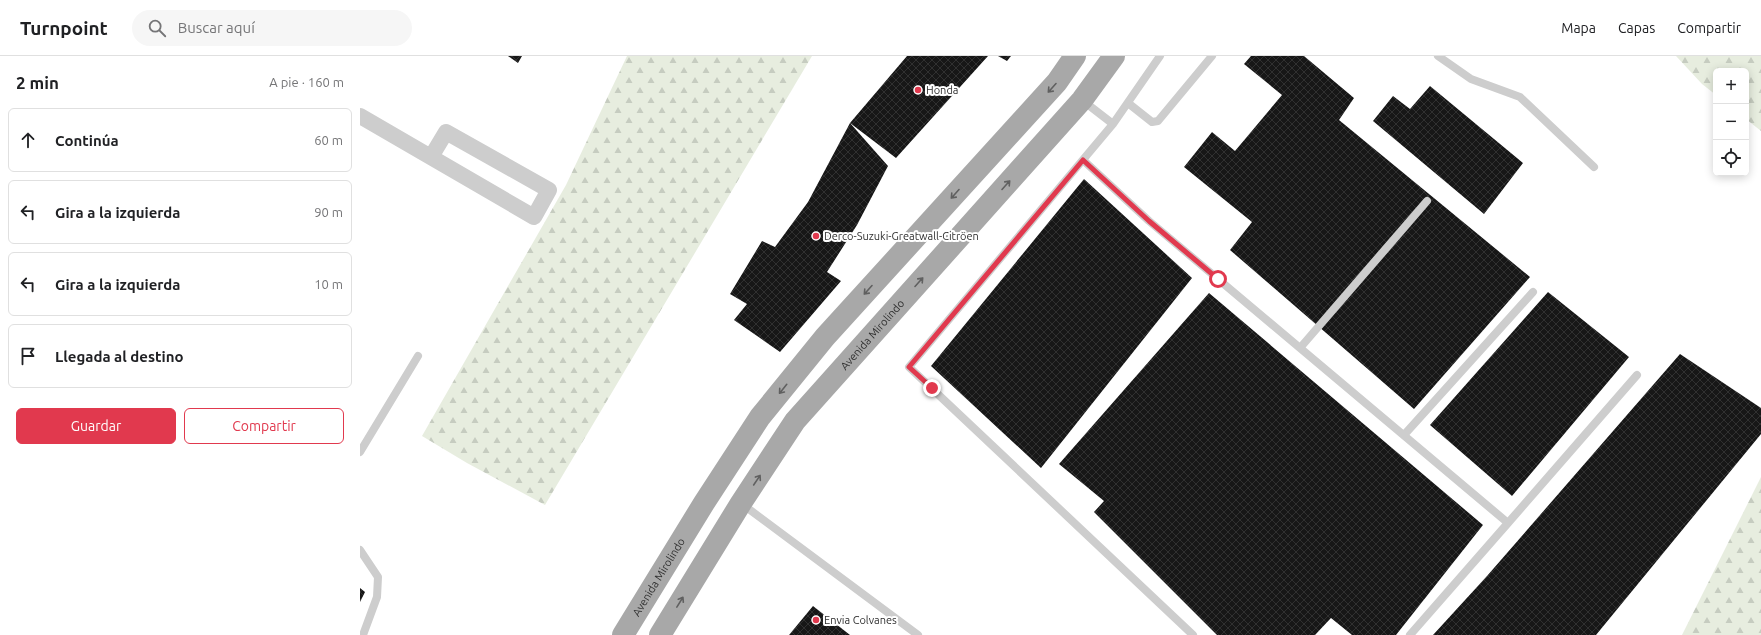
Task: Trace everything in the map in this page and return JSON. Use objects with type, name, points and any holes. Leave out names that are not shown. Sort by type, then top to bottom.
[{"type":"main road","name":"Avenida Mirolindo","points":[[623,635],[704,503],[760,417],[825,337],[1057,82],[1075,56]]},
{"type":"main road","name":"Avenida Mirolindo","points":[[660,635],[741,503],[795,421],[1082,100],[1114,56]]},
{"type":"street","points":[[360,116],[534,217],[549,190],[446,132],[431,157]]},
{"type":"lane","points":[[1160,56],[1113,124],[909,367],[1193,635]]},
{"type":"lane","points":[[1128,103],[1152,122],[1158,121],[1212,56]]},
{"type":"lane","points":[[1438,56],[1471,79],[1520,97],[1594,167]]},
{"type":"lane","points":[[1082,100],[1113,124]]},
{"type":"lane","points":[[1083,160],[1149,221],[1508,523]]},
{"type":"lane","points":[[1300,348],[1427,201]]},
{"type":"lane","points":[[1404,435],[1533,292]]},
{"type":"lane","points":[[360,452],[418,356]]},
{"type":"lane","points":[[1410,635],[1638,375]]},
{"type":"lane","points":[[741,503],[918,635]]},
{"type":"lane","points":[[360,550],[378,577],[377,597],[363,635]]},
{"type":"green space","points":[[627,56],[812,56],[545,505],[467,463],[422,436],[566,185]]},
{"type":"green space","points":[[1676,56],[1761,56],[1761,131],[1749,121],[1749,68],[1713,68],[1713,93],[1702,84]]},
{"type":"green space","points":[[1761,477],[1761,635],[1682,635]]},
{"type":"building","points":[[508,56],[522,56],[518,63]]},
{"type":"building","name":"Honda","points":[[907,56],[988,56],[896,158],[850,123]]},
{"type":"building","points":[[998,56],[1011,56],[1007,61]]},
{"type":"building","points":[[1251,56],[1304,56],[1354,98],[1339,120],[1530,277],[1414,409],[1230,250],[1252,222],[1184,167],[1212,132],[1235,151],[1282,95],[1244,64]]},
{"type":"building","points":[[1430,86],[1523,163],[1484,214],[1373,121],[1393,96],[1410,109]]},
{"type":"building","points":[[850,123],[888,166],[857,225],[827,272],[841,281],[780,352],[734,320],[747,304],[730,294],[762,241],[775,247],[808,202]]},
{"type":"building","points":[[1084,179],[1192,278],[1041,468],[931,366]]},
{"type":"building","points":[[1548,292],[1629,357],[1512,496],[1430,425]]},
{"type":"building","points":[[1209,293],[1483,525],[1396,635],[1352,635],[1331,618],[1315,635],[1217,635],[1094,512],[1104,501],[1059,464]]},
{"type":"building","points":[[1680,354],[1761,408],[1761,434],[1596,635],[1433,635],[1487,576]]},
{"type":"building","points":[[360,588],[365,592],[360,602]]},
{"type":"building","name":"Envia Colvanes","points":[[813,606],[850,635],[789,635]]},
{"type":"place","name":"Honda","points":[[918,90]]},
{"type":"place","name":"Derco-Suzuki-Greatwall-Citröen","points":[[816,236]]},
{"type":"place","name":"Envia Colvanes","points":[[816,620]]},
{"type":"route","points":[[932,388],[909,367],[1083,160],[1149,221],[1218,279]]}]
